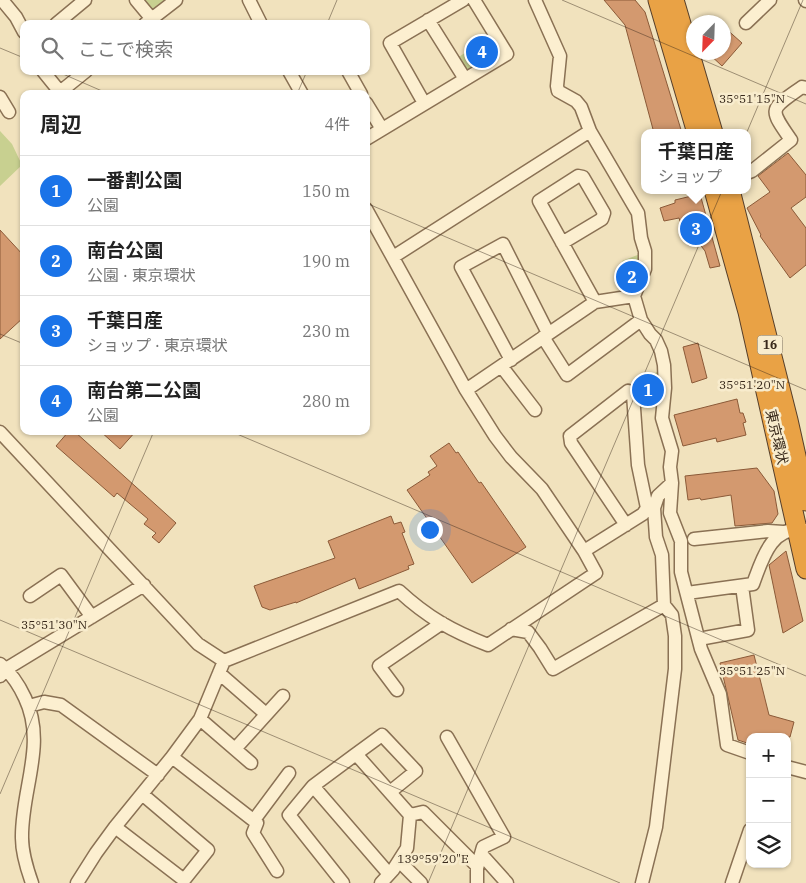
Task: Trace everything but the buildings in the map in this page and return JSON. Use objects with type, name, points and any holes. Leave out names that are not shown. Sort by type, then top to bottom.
[{"type":"highway","points":[[658,0],[696,129]]},
{"type":"highway","points":[[674,0],[713,129]]},
{"type":"highway","name":"東京環状","points":[[715,194],[748,312],[806,569]]},
{"type":"highway","name":"東京環状","points":[[731,194],[779,383],[806,501]]},
{"type":"street","points":[[2,0],[20,24]]},
{"type":"street","points":[[61,20],[85,0]]},
{"type":"street","points":[[136,0],[147,20]]},
{"type":"street","points":[[149,20],[176,0]]},
{"type":"street","points":[[249,0],[259,20]]},
{"type":"street","points":[[424,103],[390,43],[463,0]]},
{"type":"street","points":[[370,136],[507,54],[474,0]]},
{"type":"street","points":[[535,0],[560,56],[558,91],[576,101],[581,107],[590,131],[638,213],[641,238],[645,251],[645,269],[634,296],[641,320],[656,340],[664,365],[665,388],[662,418],[672,451],[670,513],[681,541],[681,572],[701,649],[720,694],[727,745],[746,752]]},
{"type":"street","points":[[746,23],[770,0]]},
{"type":"street","points":[[428,20],[465,79]]},
{"type":"street","points":[[46,75],[58,90]]},
{"type":"street","points":[[62,90],[81,75]]},
{"type":"street","points":[[291,75],[300,90]]},
{"type":"street","points":[[350,75],[359,90]]},
{"type":"street","points":[[751,172],[791,140],[775,117],[775,109],[802,87],[806,88]]},
{"type":"street","points":[[0,97],[9,112]]},
{"type":"street","points":[[370,110],[382,129]]},
{"type":"street","points":[[393,257],[590,131]]},
{"type":"street","points":[[562,243],[602,219],[604,213],[583,176],[578,176],[538,201],[595,302]]},
{"type":"street","points":[[78,883],[96,853],[115,827],[158,775],[200,719],[221,667],[399,591],[421,611],[466,637],[488,645],[596,573],[584,551],[542,489],[511,457],[495,436],[466,390],[370,216]]},
{"type":"street","points":[[535,410],[506,364],[461,268],[503,244],[545,335],[567,375],[641,320]]},
{"type":"street","points":[[466,390],[595,302],[634,296]]},
{"type":"street","points":[[584,551],[626,525],[643,514],[646,508],[638,465],[633,394],[628,391],[570,436],[571,442],[626,525]]},
{"type":"street","points":[[0,432],[266,714]]},
{"type":"street","points":[[642,883],[656,827],[675,669],[675,636],[672,615],[664,605],[662,555],[656,538],[654,508],[658,496],[672,483]]},
{"type":"street","points":[[694,539],[796,530]]},
{"type":"street","points":[[687,593],[753,584],[767,548],[796,530]]},
{"type":"street","points":[[30,596],[61,575],[92,617]]},
{"type":"street","points":[[32,883],[23,854],[22,838],[25,804],[34,758],[35,737],[33,719],[20,687],[2,670],[144,586]]},
{"type":"street","points":[[699,639],[748,630],[742,586]]},
{"type":"street","points":[[511,629],[528,632],[553,669],[664,605]]},
{"type":"street","points":[[397,690],[379,666],[442,623]]},
{"type":"street","points":[[235,749],[283,696]]},
{"type":"street","points":[[29,706],[44,702],[61,705],[158,775]]},
{"type":"street","points":[[200,719],[251,763]]},
{"type":"street","points":[[343,883],[289,815],[313,786],[382,735],[416,772],[390,792]]},
{"type":"street","points":[[446,737],[504,837],[483,847],[479,860],[477,883]]},
{"type":"street","points":[[313,786],[385,878],[407,848],[410,815],[356,754]]},
{"type":"street","points":[[172,757],[257,823],[253,833],[277,872]]},
{"type":"street","points":[[791,769],[806,772]]},
{"type":"street","points":[[254,820],[289,774]]},
{"type":"street","points":[[115,827],[184,880],[208,850],[142,794]]},
{"type":"street","points":[[410,815],[423,812],[507,883]]},
{"type":"street","points":[[732,883],[746,842]]},
{"type":"street","points":[[399,861],[421,883]]},
{"type":"green space","points":[[142,0],[166,0],[153,10],[149,9]]},
{"type":"green space","points":[[490,37],[498,49],[496,54],[469,71],[464,69],[457,58]]},
{"type":"green space","points":[[0,131],[12,144],[20,161],[20,167],[0,186]]},
{"type":"green space","points":[[640,254],[641,267],[632,286],[622,261]]},
{"type":"green space","points":[[658,371],[657,407],[638,408],[638,385]]},
{"type":"place","name":"南台第二公園","points":[[482,52]]},
{"type":"place","name":"千葉日産","points":[[696,229]]},
{"type":"place","name":"南台公園","points":[[632,277]]},
{"type":"place","name":"一番割公園","points":[[648,390]]}]
